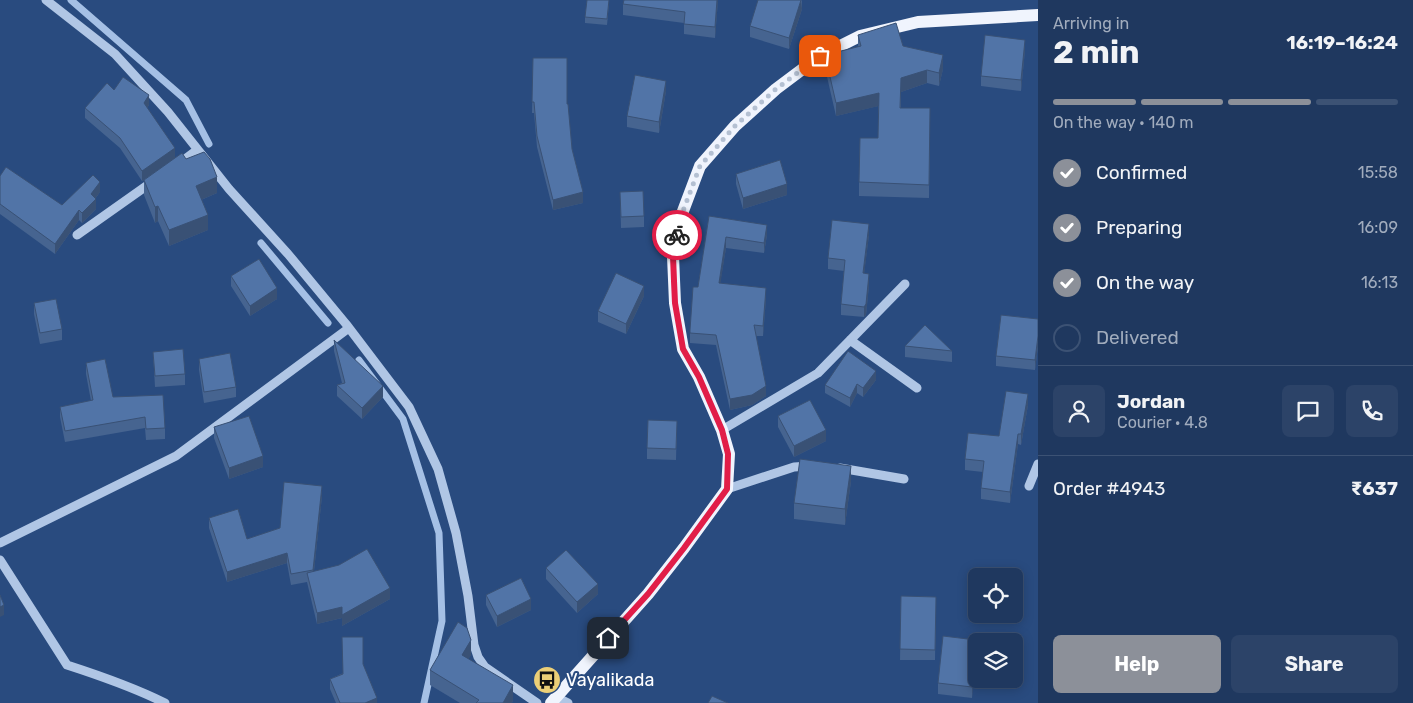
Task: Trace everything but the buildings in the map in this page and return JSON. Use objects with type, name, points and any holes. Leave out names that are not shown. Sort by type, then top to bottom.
[{"type":"main road","points":[[559,701],[648,594],[727,489],[728,454],[722,430],[699,377],[683,349],[675,303],[673,256],[680,219],[700,166],[735,126],[776,89],[820,56],[860,36],[918,22],[1038,15]]},
{"type":"street","points":[[46,0],[115,54],[168,112],[229,189],[288,254],[349,328],[409,407],[438,469],[456,533],[468,596],[474,645],[478,657],[485,667],[537,703]]},
{"type":"street","points":[[173,167],[197,150]]},
{"type":"street","points":[[77,235],[157,179]]},
{"type":"street","points":[[722,430],[818,373],[905,284]]},
{"type":"street","points":[[0,543],[176,456],[349,328]]},
{"type":"street","points":[[850,340],[917,388]]},
{"type":"street","points":[[1029,486],[1038,464]]},
{"type":"street","points":[[727,489],[794,466],[824,466],[904,479]]},
{"type":"street","points":[[0,560],[67,665],[138,690],[165,703]]},
{"type":"waterway","points":[[71,0],[186,100],[209,144]]},
{"type":"waterway","points":[[261,243],[328,323]]},
{"type":"waterway","points":[[359,360],[403,419],[439,533],[442,621],[424,703]]},
{"type":"way so far","points":[[677,235],[680,219],[700,166],[735,126],[776,89],[820,56]]},
{"type":"place","name":"Vayalikada","points":[[547,680]]},
{"type":"route","points":[[608,638],[648,594],[727,489],[728,454],[722,430],[699,377],[683,349],[675,303],[673,256],[677,235]]}]
